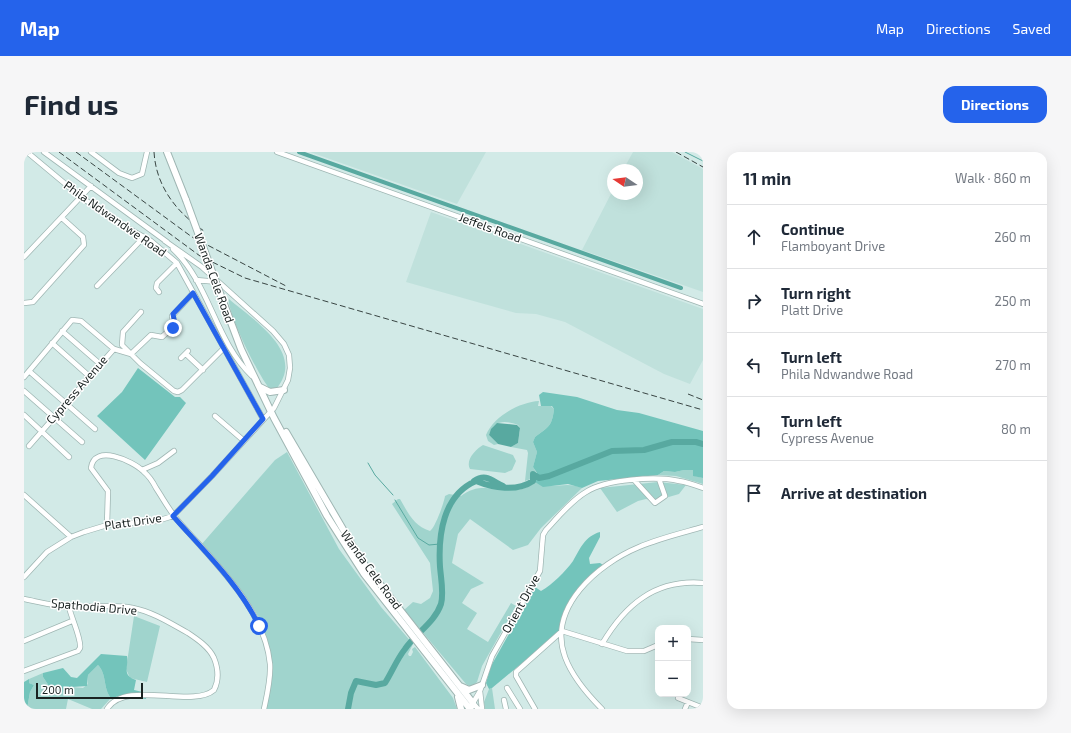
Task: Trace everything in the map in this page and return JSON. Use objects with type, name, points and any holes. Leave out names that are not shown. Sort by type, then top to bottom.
[{"type":"main road","name":"Wanda Cele Road","points":[[167,152],[241,350],[340,538],[364,574],[458,686],[471,707]]},
{"type":"main road","points":[[260,387],[270,392],[284,390]]},
{"type":"main road","name":"Wanda Cele Road","points":[[420,642],[457,693],[471,707]]},
{"type":"main road","points":[[458,686],[469,690],[481,688]]},
{"type":"main road","points":[[457,693],[461,709]]},
{"type":"street","name":"Phila Ndwandwe Road","points":[[27,152],[80,197],[120,224],[151,241],[177,263],[223,349],[263,419]]},
{"type":"street","name":"Phila Ndwandwe Road","points":[[44,152],[165,241],[185,262],[196,280],[226,340],[242,365],[255,378]]},
{"type":"street","points":[[91,152],[120,173],[132,178],[136,178],[142,174],[147,152]]},
{"type":"street","name":"Jeffels Road","points":[[277,152],[703,304]]},
{"type":"street","points":[[24,257],[91,186]]},
{"type":"street","points":[[24,303],[33,302],[84,245],[83,238],[62,218]]},
{"type":"street","points":[[97,286],[144,237]]},
{"type":"street","name":"Platt Drive","points":[[24,577],[47,552],[71,537],[93,528],[107,525],[157,521],[173,516],[272,410],[284,390],[288,380],[290,368],[289,355],[284,344],[273,330],[202,267],[165,241]]},
{"type":"street","points":[[159,292],[156,288],[157,283],[177,263]]},
{"type":"street","points":[[196,280],[218,282]]},
{"type":"street","points":[[131,354],[151,335],[162,337],[173,328],[175,324],[173,314],[193,293]]},
{"type":"street","points":[[141,312],[123,332],[122,345],[174,391],[178,392],[182,390],[223,349]]},
{"type":"street","points":[[24,377],[72,320],[81,322],[114,349]]},
{"type":"street","points":[[62,331],[100,364]]},
{"type":"street","points":[[52,343],[89,376]]},
{"type":"street","name":"Cypress Avenue","points":[[29,446],[65,403],[114,349],[131,354]]},
{"type":"street","points":[[181,358],[187,352],[203,370]]},
{"type":"street","points":[[29,371],[95,429]]},
{"type":"street","points":[[24,391],[52,418],[82,442]]},
{"type":"street","points":[[24,415],[70,457]]},
{"type":"street","points":[[215,416],[243,440]]},
{"type":"street","points":[[142,470],[158,463],[174,451]]},
{"type":"street","points":[[107,525],[108,491],[104,483],[92,471],[92,464],[94,460],[104,454],[111,454],[142,470],[156,488],[173,516],[232,584],[252,611],[265,640],[270,663],[269,684],[264,709]]},
{"type":"street","points":[[635,481],[655,503],[665,496],[659,479]]},
{"type":"street","name":"Orient Drive","points":[[471,707],[481,688],[492,656],[540,571],[543,536],[546,530],[585,492],[597,486],[659,479],[679,481],[703,488]]},
{"type":"street","points":[[24,495],[71,537]]},
{"type":"street","points":[[602,709],[575,676],[565,656],[562,631],[566,614],[571,602],[580,590],[599,571],[638,547],[703,527]]},
{"type":"street","points":[[602,644],[623,614],[638,600],[655,590],[668,586],[684,583],[703,584]]},
{"type":"street","name":"Spathodia Drive","points":[[24,599],[69,607],[103,606],[139,610],[166,620],[196,638],[211,652],[217,670],[216,685],[209,698],[203,702]]},
{"type":"street","points":[[24,672],[80,648],[81,642],[72,621],[69,607]]},
{"type":"street","points":[[24,641],[72,621]]},
{"type":"street","points":[[562,631],[619,650],[635,652],[655,646]]},
{"type":"street","points":[[535,709],[516,676],[516,672],[562,631]]},
{"type":"street","points":[[691,639],[703,640]]},
{"type":"street","points":[[481,688],[482,709]]},
{"type":"street","points":[[506,688],[520,709]]},
{"type":"street","points":[[678,698],[703,708]]},
{"type":"street","points":[[107,709],[110,704],[119,700],[138,702]]},
{"type":"street","points":[[504,700],[506,709]]},
{"type":"street","points":[[685,709],[688,702]]},
{"type":"street","name":"Wanda Cele Road","points":[[471,707],[478,709]]},
{"type":"shaded area","points":[[310,152],[486,152],[457,204]]},
{"type":"shaded area","points":[[633,152],[672,152],[703,169],[703,292],[582,250],[608,200],[643,200],[643,164],[626,164]]},
{"type":"shaded area","points":[[431,212],[703,309],[703,360],[690,384],[664,374],[565,322],[536,314],[516,313],[406,282]]},
{"type":"shaded area","points":[[229,299],[262,326],[281,349],[285,362],[284,375],[277,388],[269,388],[258,371],[238,330]]},
{"type":"shaded area","points":[[138,368],[175,397],[180,397],[186,403],[145,460],[97,416],[122,392]]},
{"type":"shaded area","points":[[543,392],[577,397],[617,410],[639,413],[703,431],[703,478],[693,476],[693,470],[675,472],[664,471],[658,475],[598,481],[582,488],[568,484],[543,487],[535,482],[537,473],[533,467],[537,452],[533,442],[535,437],[551,423],[554,409],[552,406],[541,406],[539,395]]},
{"type":"shaded area","points":[[539,401],[538,406],[551,406],[554,409],[553,415],[549,426],[535,437],[533,442],[537,452],[533,467],[536,472],[532,472],[530,475],[531,479],[525,481],[527,450],[511,447],[518,443],[520,428],[518,425],[509,422],[500,422],[494,426],[489,435],[498,444],[494,445],[488,441],[486,435],[495,422],[508,411],[524,404]]},
{"type":"shaded area","points":[[497,423],[517,425],[520,428],[518,443],[511,447],[498,444],[489,435],[491,429]]},
{"type":"shaded area","points":[[483,445],[513,455],[516,461],[512,470],[505,473],[470,469],[470,459],[474,452]]},
{"type":"shaded area","points":[[287,452],[339,549],[381,607],[413,644],[408,654],[409,656],[411,656],[413,652],[412,649],[415,647],[453,698],[457,709],[266,709],[271,682],[271,658],[267,637],[259,618],[248,600],[201,545],[275,460]]},
{"type":"shaded area","points":[[693,470],[695,476],[703,478],[703,484],[676,476],[658,475],[664,471],[675,472]]},
{"type":"shaded area","points":[[535,482],[547,486],[570,485],[582,488],[541,528],[528,545],[513,550],[470,519],[458,534],[452,563],[484,583],[471,589],[462,603],[477,613],[467,629],[488,642],[511,603],[516,606],[482,666],[477,682],[471,687],[466,684],[404,610],[413,602],[421,604],[430,598],[433,591],[430,563],[392,504],[400,499],[416,522],[424,529],[430,531],[437,520],[445,496],[449,494],[461,496],[470,490],[479,488],[517,490],[526,488]]},
{"type":"shaded area","points":[[658,482],[686,485],[679,494],[655,501],[646,499],[638,501],[617,512],[600,488]]},
{"type":"shaded area","points":[[600,532],[600,537],[589,558],[590,564],[600,563],[603,565],[587,578],[572,597],[565,609],[560,630],[556,635],[489,689],[486,683],[491,666],[535,587],[541,591],[554,581],[570,565],[587,540]]},
{"type":"shaded area","points":[[134,616],[160,626],[147,682],[130,678],[126,669]]},
{"type":"shaded area","points":[[101,654],[127,656],[127,673],[131,678],[136,680],[134,690],[147,693],[146,699],[120,696],[111,698],[107,690],[103,673],[98,665],[88,675],[87,686],[72,687],[68,691],[58,692],[51,689],[43,677],[43,673],[63,668],[71,677],[77,678]]},
{"type":"shaded area","points":[[98,665],[103,673],[107,690],[111,698],[101,709],[92,709],[68,699],[66,709],[27,709],[30,692],[34,685],[29,683],[29,679],[43,673],[43,677],[51,689],[68,691],[72,687],[83,688],[88,684],[88,675]]},
{"type":"shaded area","points":[[29,679],[29,683],[34,685],[30,692],[27,709],[24,709],[24,682]]},
{"type":"shaded area","points":[[492,688],[495,709],[485,709],[484,702],[489,689]]},
{"type":"waterway","points":[[299,152],[681,288]]},
{"type":"waterway","points":[[685,152],[703,161]]},
{"type":"waterway","points":[[348,709],[351,693],[356,681],[376,685],[385,683],[409,643],[430,622],[438,610],[441,604],[442,595],[440,567],[440,542],[442,529],[450,506],[456,496],[465,487],[476,481],[497,487],[520,487],[533,481],[533,474],[539,478],[549,476],[612,451],[644,450],[672,442],[696,442],[703,444]]},
{"type":"waterway","points":[[368,463],[375,475],[393,495]]},
{"type":"waterway","points":[[474,481],[486,478],[503,486]]},
{"type":"waterway","points":[[395,500],[418,538],[429,545],[440,544]]},
{"type":"railway","points":[[59,152],[200,256],[245,278],[703,410]]},
{"type":"railway","points":[[76,152],[192,237],[286,286]]},
{"type":"railway","points":[[154,152],[159,176],[169,197],[176,207],[204,231]]},
{"type":"railway","points":[[676,152],[703,167]]},
{"type":"railway","points":[[688,394],[703,400]]},
{"type":"route","points":[[173,328],[175,322],[172,316],[174,312],[193,293],[263,419],[212,476],[173,516],[232,584],[252,611],[259,626]]}]
